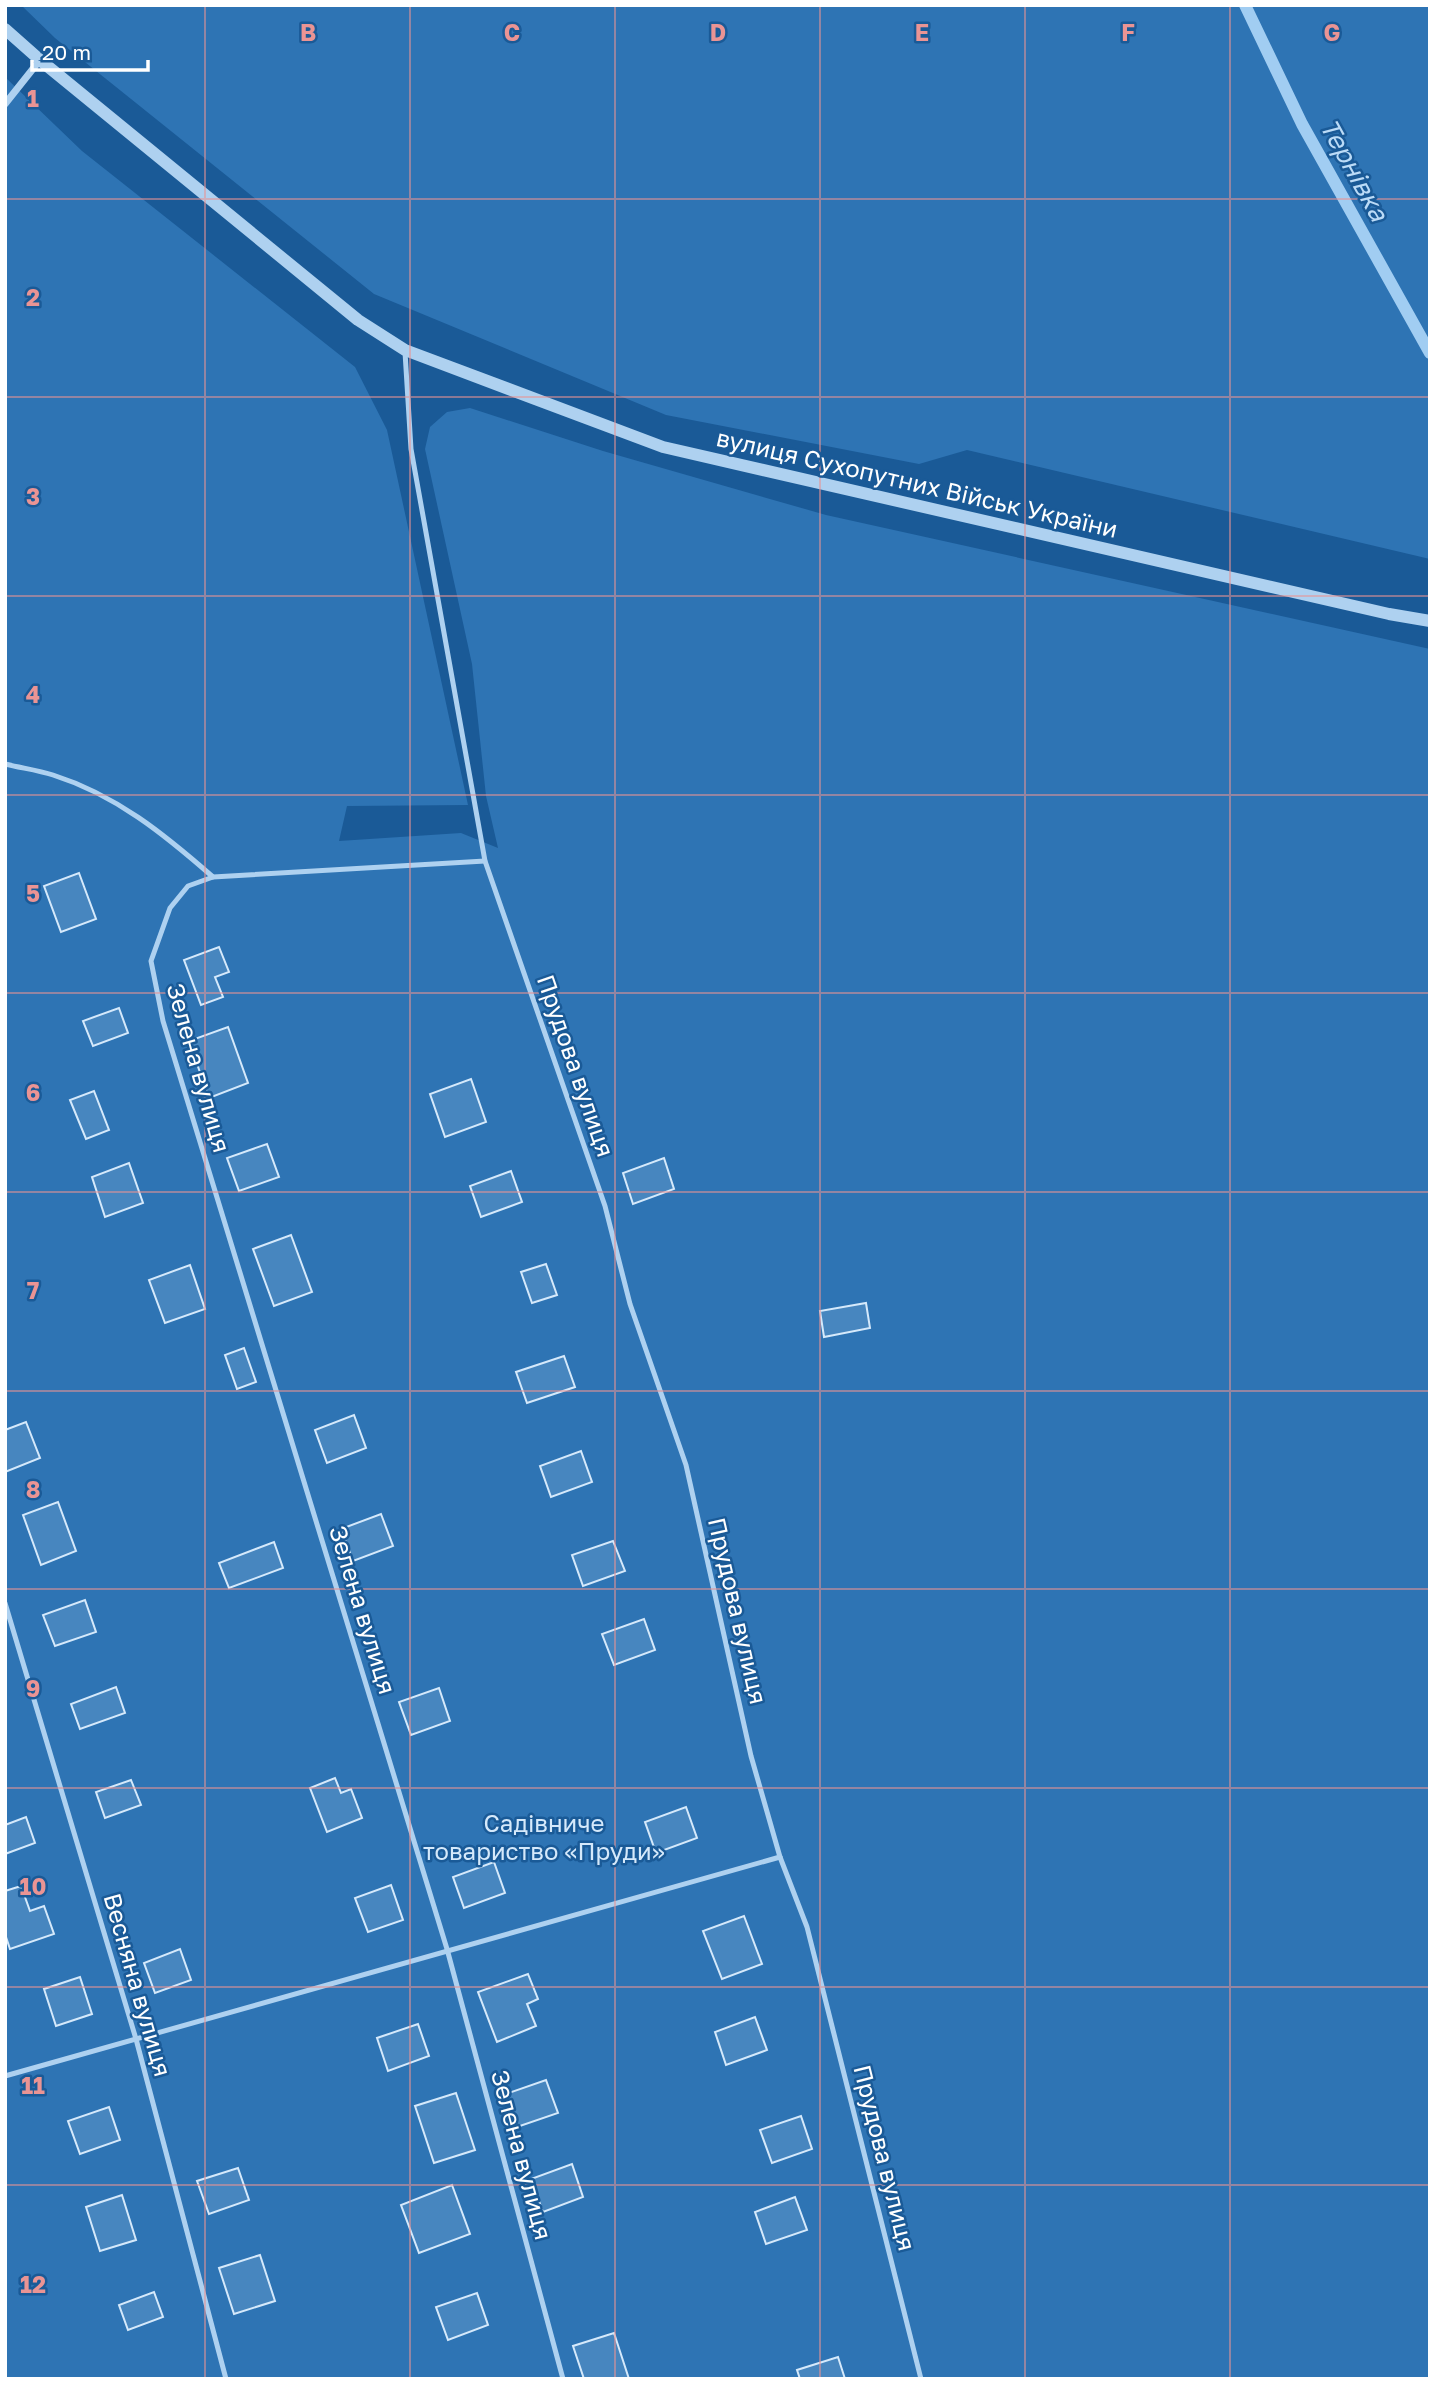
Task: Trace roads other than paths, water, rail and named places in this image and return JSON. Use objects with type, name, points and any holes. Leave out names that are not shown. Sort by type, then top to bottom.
[{"type":"street","name":"вулиця Сухопутних Військ України","points":[[5,29],[358,320],[405,350],[663,447],[1430,621]]},
{"type":"street","points":[[5,104],[40,60]]},
{"type":"lane","name":"Прудова вулиця","points":[[405,350],[411,449],[485,861],[605,1206],[630,1304],[686,1465],[751,1756],[780,1857],[807,1927],[921,2379]]},
{"type":"lane","points":[[5,764],[53,775],[115,801],[162,832],[213,877],[485,861]]},
{"type":"lane","name":"Зелена вулиця","points":[[213,877],[188,886],[170,908],[151,961],[161,1009],[447,1949],[563,2379]]},
{"type":"lane","name":"Весняна вулиця","points":[[5,1603],[136,2039],[226,2379]]},
{"type":"lane","points":[[5,2076],[780,1857]]},
{"type":"waterway","name":"Тернівка","points":[[1245,5],[1302,124],[1430,353]]},
{"type":"park label","name":"Садівниче товариство «Пруди»","points":[[544,1838]]}]
